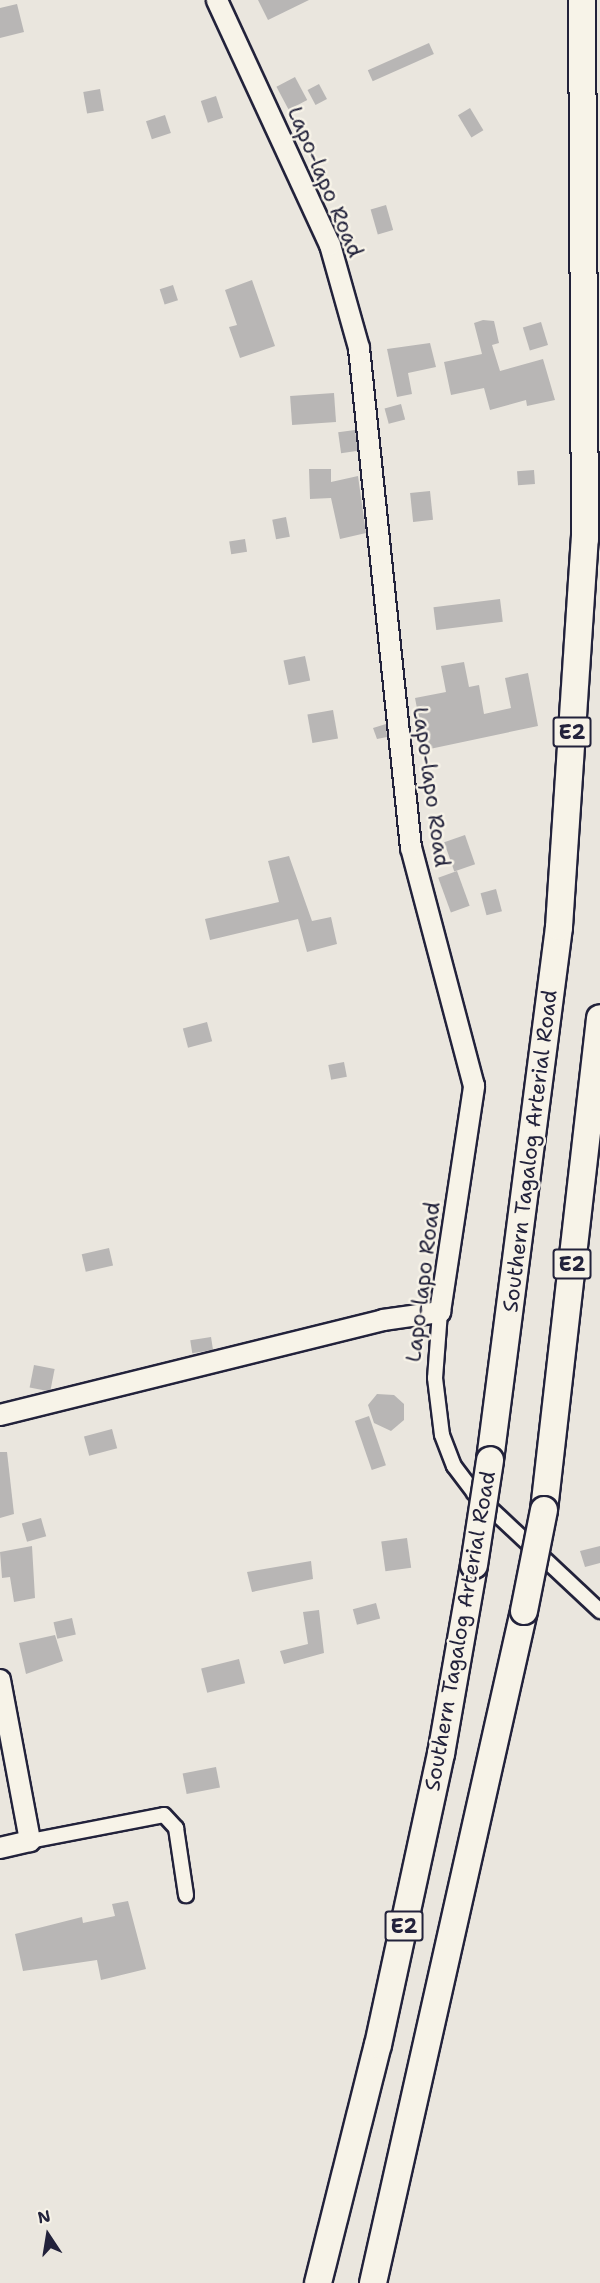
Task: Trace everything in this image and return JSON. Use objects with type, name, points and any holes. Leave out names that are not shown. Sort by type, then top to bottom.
[{"type":"highway","name":"Southern Tagalog Arterial Road","points":[[318,2283],[436,1777],[474,1565],[490,1460],[559,927],[585,539],[582,0]]},
{"type":"highway","name":"E2","points":[[373,2283],[524,1611],[544,1510],[600,1018]]},
{"type":"street","name":"Lapo-lapo Road","points":[[217,0],[330,245],[359,348],[411,848],[474,1086],[440,1312],[435,1378],[442,1435],[454,1466],[474,1493],[600,1611]]},
{"type":"street","points":[[0,1415],[383,1320],[440,1312]]},
{"type":"street","points":[[0,1680],[30,1841]]},
{"type":"street","points":[[0,1848],[164,1815],[176,1828],[186,1895]]},
{"type":"building","points":[[258,0],[309,0],[268,20]]},
{"type":"building","points":[[17,4],[24,32],[0,38],[0,8]]},
{"type":"building","points":[[429,43],[434,54],[373,81],[368,70]]},
{"type":"building","points":[[295,77],[307,100],[289,110],[276,87]]},
{"type":"building","points":[[319,84],[327,99],[316,105],[308,90]]},
{"type":"building","points":[[100,89],[104,111],[87,114],[83,92]]},
{"type":"building","points":[[216,96],[223,118],[208,123],[201,101]]},
{"type":"building","points":[[470,108],[483,130],[471,137],[458,115]]},
{"type":"building","points":[[165,115],[171,133],[152,139],[146,121]]},
{"type":"building","points":[[386,205],[393,230],[378,234],[371,209]]},
{"type":"building","points":[[252,280],[275,346],[240,358],[229,327],[237,325],[225,290]]},
{"type":"building","points":[[173,285],[178,300],[165,305],[160,289]]},
{"type":"building","points":[[483,320],[494,321],[499,343],[492,345],[500,371],[543,359],[555,400],[527,406],[526,400],[490,410],[484,388],[451,395],[444,362],[482,354],[474,323]]},
{"type":"building","points":[[541,322],[548,345],[530,351],[523,328]]},
{"type":"building","points":[[430,343],[436,367],[408,373],[412,394],[397,397],[387,349]]},
{"type":"building","points":[[334,393],[336,422],[292,425],[290,396]]},
{"type":"building","points":[[401,404],[405,419],[389,424],[385,408]]},
{"type":"building","points":[[355,430],[358,451],[341,453],[338,432]]},
{"type":"building","points":[[309,469],[331,469],[331,482],[358,476],[366,533],[340,539],[331,498],[310,499]]},
{"type":"building","points":[[534,470],[535,484],[518,485],[517,471]]},
{"type":"building","points":[[430,491],[433,520],[413,522],[410,493]]},
{"type":"building","points":[[286,517],[290,537],[276,539],[272,520]]},
{"type":"building","points":[[245,539],[247,552],[231,554],[229,542]]},
{"type":"building","points":[[500,599],[503,622],[436,630],[433,607]]},
{"type":"building","points":[[305,656],[310,680],[289,685],[283,661]]},
{"type":"building","points":[[464,662],[469,687],[479,685],[484,714],[511,708],[505,678],[528,673],[538,726],[425,750],[415,698],[446,692],[441,666]]},
{"type":"building","points":[[333,710],[338,739],[312,743],[307,715]]},
{"type":"building","points":[[386,724],[387,737],[377,739],[373,728]]},
{"type":"building","points":[[465,835],[475,864],[454,871],[444,842]]},
{"type":"building","points":[[289,856],[312,921],[331,917],[337,944],[307,952],[298,919],[210,940],[205,919],[279,902],[268,861]]},
{"type":"building","points":[[457,871],[470,906],[451,913],[438,878]]},
{"type":"building","points":[[496,889],[502,911],[486,915],[481,893]]},
{"type":"building","points":[[207,1022],[212,1041],[188,1048],[183,1028]]},
{"type":"building","points":[[344,1062],[347,1077],[331,1080],[328,1065]]},
{"type":"building","points":[[109,1248],[113,1266],[86,1272],[82,1254]]},
{"type":"building","points":[[211,1337],[213,1350],[192,1353],[190,1340]]},
{"type":"building","points":[[34,1365],[55,1369],[50,1392],[30,1388]]},
{"type":"building","points":[[377,1394],[394,1395],[404,1404],[404,1420],[391,1431],[374,1423],[368,1405]]},
{"type":"building","points":[[369,1416],[386,1465],[372,1470],[355,1421]]},
{"type":"building","points":[[112,1429],[117,1448],[89,1456],[84,1437]]},
{"type":"building","points":[[0,1452],[7,1452],[14,1514],[0,1518]]},
{"type":"building","points":[[41,1518],[46,1536],[27,1542],[22,1524]]},
{"type":"building","points":[[407,1538],[411,1568],[385,1571],[381,1542]]},
{"type":"building","points":[[32,1546],[35,1598],[14,1602],[10,1577],[2,1578],[0,1552]]},
{"type":"building","points":[[600,1546],[600,1563],[585,1567],[580,1551]]},
{"type":"building","points":[[311,1561],[313,1579],[252,1592],[247,1572]]},
{"type":"building","points":[[376,1603],[380,1618],[357,1625],[353,1609]]},
{"type":"building","points":[[319,1610],[324,1653],[284,1664],[280,1651],[308,1644],[303,1612]]},
{"type":"building","points":[[72,1618],[76,1635],[57,1639],[53,1622]]},
{"type":"building","points":[[55,1635],[63,1661],[26,1674],[19,1643]]},
{"type":"building","points":[[239,1659],[245,1683],[207,1693],[201,1668]]},
{"type":"building","points":[[216,1767],[220,1788],[187,1794],[183,1773]]},
{"type":"building","points":[[128,1901],[146,1969],[101,1980],[97,1960],[23,1971],[15,1934],[82,1917],[83,1923],[115,1916],[112,1904]]}]
